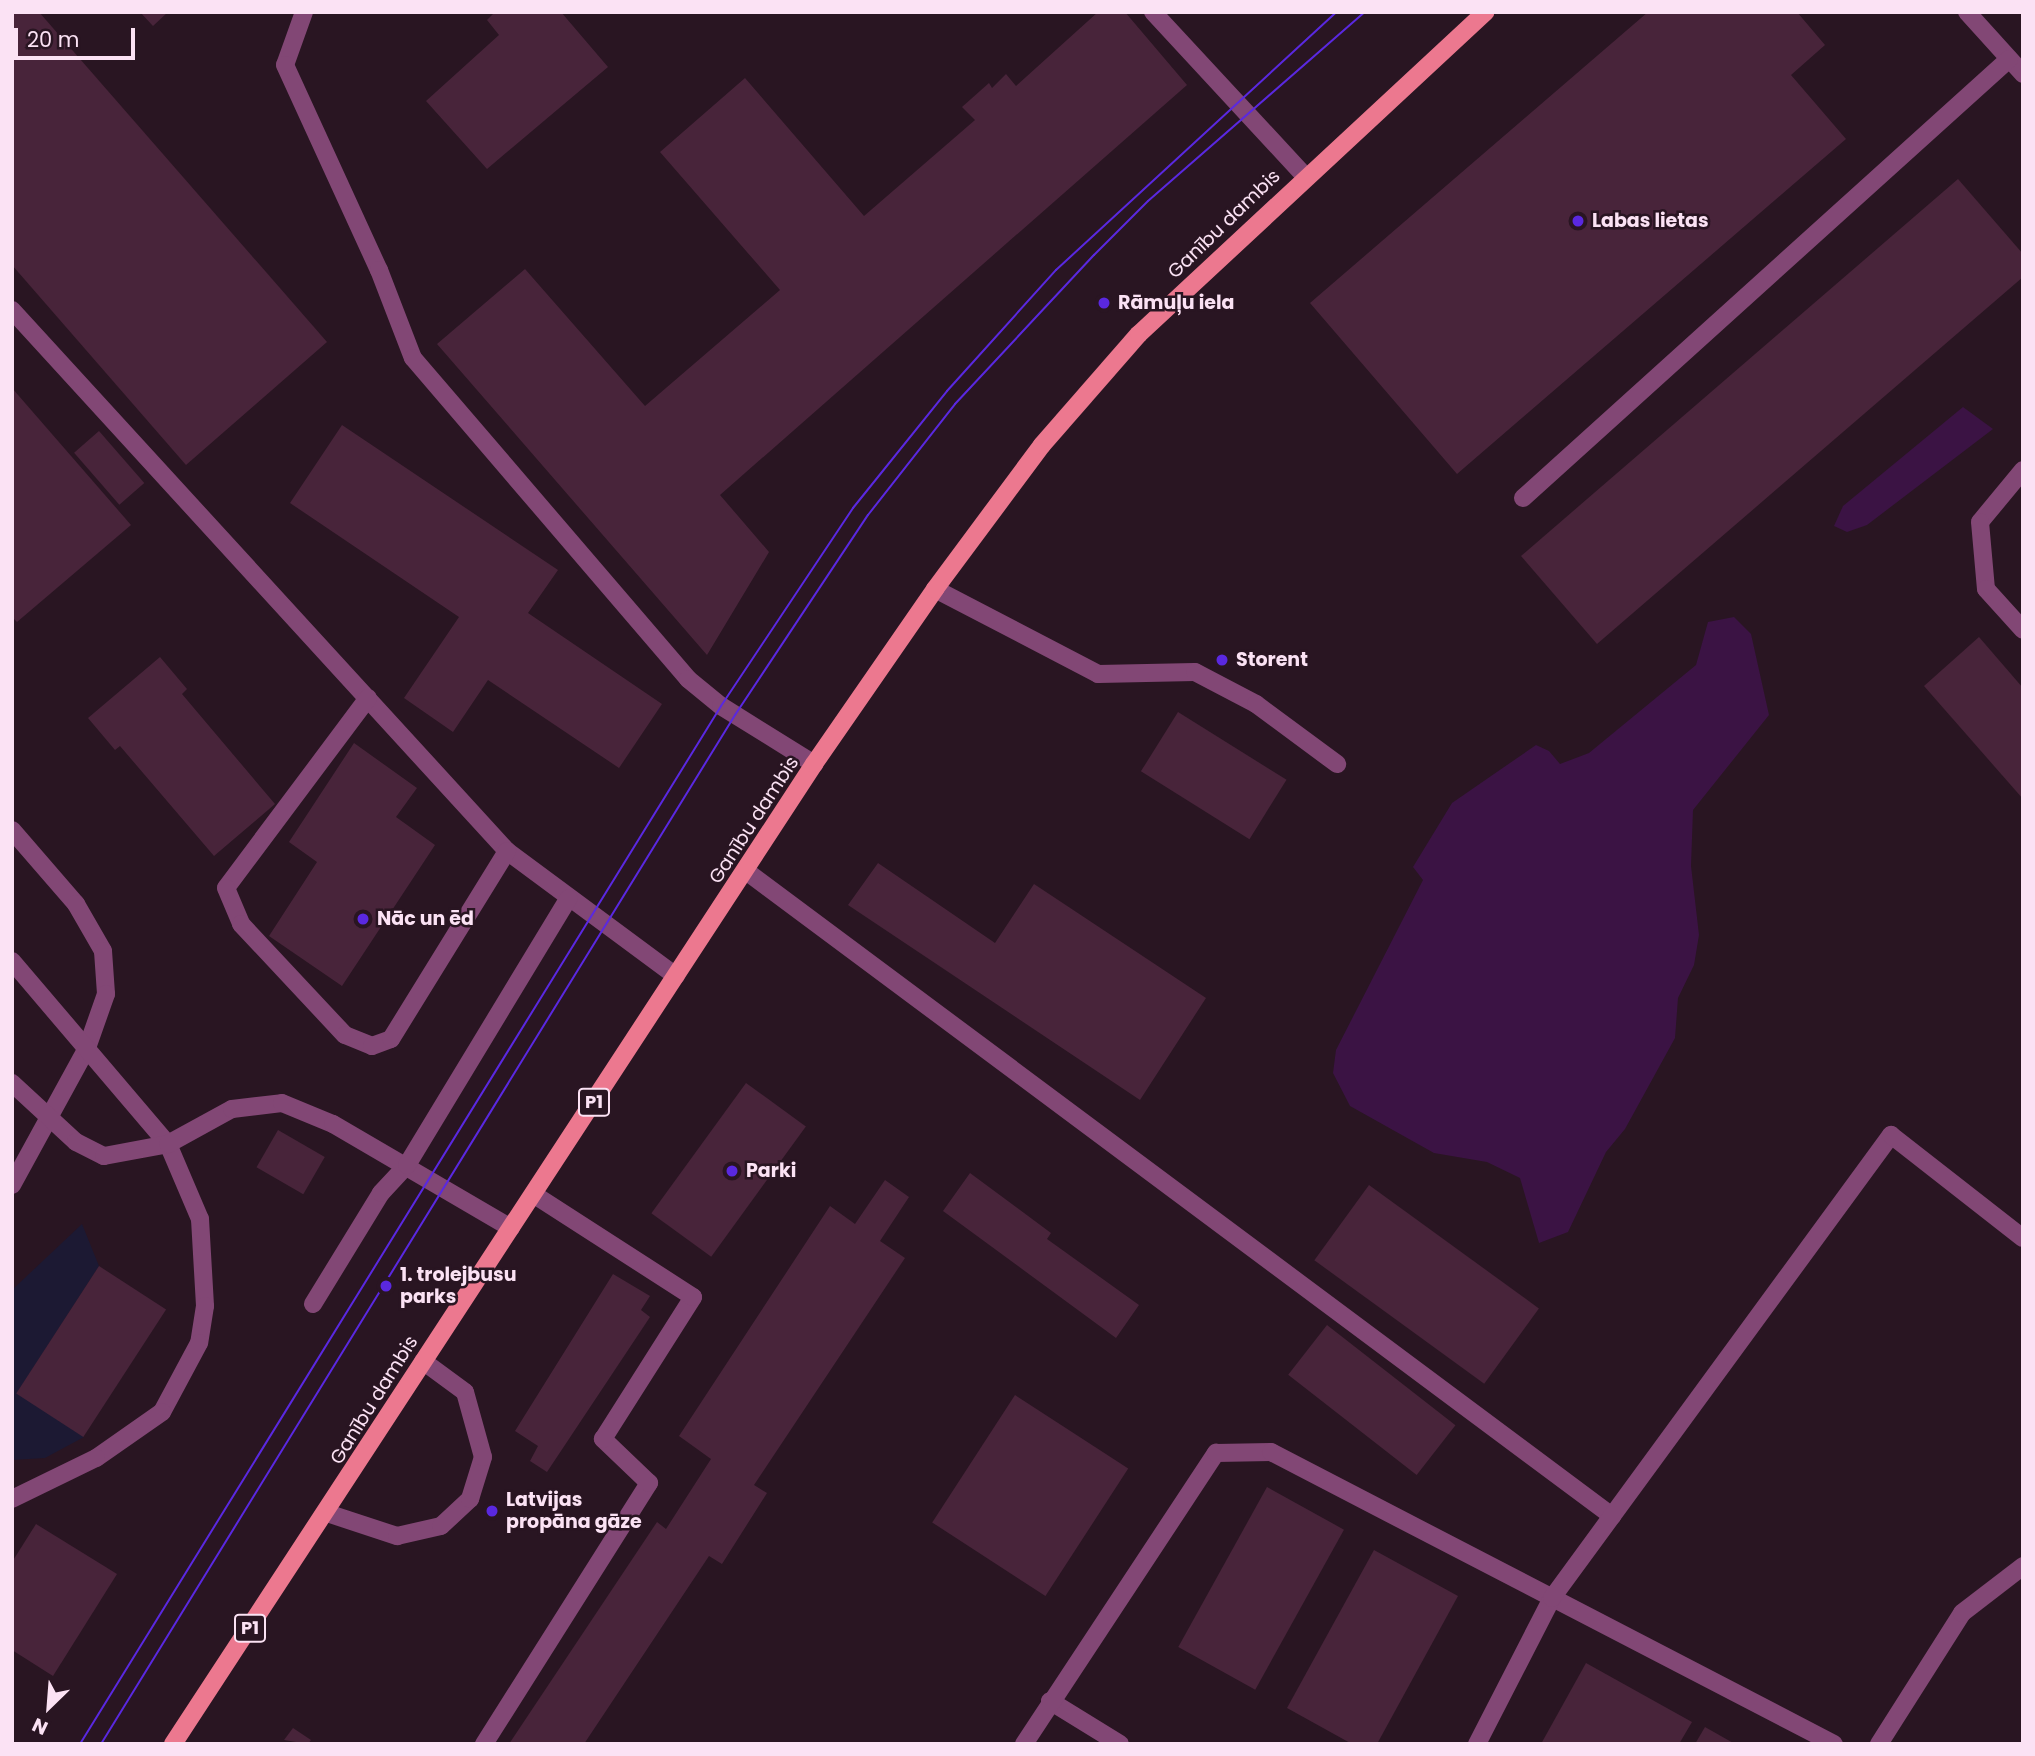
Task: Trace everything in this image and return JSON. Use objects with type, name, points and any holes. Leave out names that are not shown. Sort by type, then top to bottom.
[{"type":"main road","name":"Ganību dambis","points":[[173,1744],[327,1513],[423,1361],[814,764],[935,589],[1042,445],[1139,334],[1305,176],[1485,12]]},
{"type":"lane","points":[[304,12],[285,65],[379,270],[413,358],[688,679],[721,706],[814,764]]},
{"type":"lane","points":[[1153,12],[1305,176]]},
{"type":"lane","points":[[1967,12],[2023,74]]},
{"type":"lane","points":[[1523,498],[2009,59]]},
{"type":"lane","points":[[12,310],[192,512],[508,851],[676,976]]},
{"type":"lane","points":[[2023,470],[1980,522],[1986,589],[2023,630]]},
{"type":"lane","points":[[935,589],[1098,674],[1195,672],[1256,704],[1337,764]]},
{"type":"lane","points":[[368,698],[226,888],[242,924],[345,1035],[372,1046],[391,1039],[508,851]]},
{"type":"lane","points":[[12,830],[76,904],[103,951],[106,994],[87,1048],[12,1185]]},
{"type":"lane","points":[[746,871],[1612,1516]]},
{"type":"lane","points":[[313,1304],[381,1193],[407,1165],[569,898]]},
{"type":"lane","points":[[12,961],[168,1144],[200,1219],[205,1306],[199,1343],[162,1412],[96,1458],[12,1499]]},
{"type":"lane","points":[[12,1083],[49,1120],[76,1142],[104,1156],[168,1144],[232,1109],[282,1103],[333,1124],[511,1228]]},
{"type":"lane","points":[[1477,1744],[1552,1598],[1891,1135],[2023,1238]]},
{"type":"lane","points":[[484,1744],[649,1483],[603,1439],[694,1297],[533,1194]]},
{"type":"lane","points":[[327,1513],[397,1535],[441,1526],[470,1499],[483,1457],[465,1392],[423,1361]]},
{"type":"lane","points":[[1024,1744],[1216,1453],[1271,1452],[1834,1744]]},
{"type":"lane","points":[[1879,1744],[1962,1613],[2023,1566]]},
{"type":"lane","points":[[1050,1701],[1120,1744]]},
{"type":"shaded area","points":[[1963,407],[1993,429],[1867,525],[1847,532],[1834,526],[1843,506]]},
{"type":"shaded area","points":[[1734,617],[1751,634],[1769,715],[1693,810],[1691,866],[1699,935],[1694,965],[1678,998],[1675,1038],[1625,1129],[1606,1152],[1568,1232],[1539,1243],[1520,1178],[1487,1162],[1434,1153],[1350,1106],[1333,1073],[1336,1050],[1423,880],[1413,867],[1452,803],[1536,745],[1549,751],[1560,764],[1589,753],[1696,665],[1708,622]]},
{"type":"shaded area","points":[[82,1224],[99,1266],[17,1393],[84,1437],[45,1458],[12,1460],[12,1290]]},
{"type":"building","points":[[12,12],[39,12],[327,342],[186,465],[12,265]]},
{"type":"building","points":[[140,12],[168,12],[153,26]]},
{"type":"building","points":[[495,12],[561,12],[608,67],[487,169],[426,101],[499,35],[487,20]]},
{"type":"building","points":[[1098,12],[1125,12],[1187,85],[720,495],[769,552],[707,655],[437,344],[525,269],[645,406],[780,290],[660,152],[745,78],[864,216],[975,120],[962,107],[989,83],[992,88],[1006,74],[1016,86]]},
{"type":"building","name":"Labas lietas","points":[[1648,12],[1797,12],[1825,45],[1791,75],[1846,139],[1457,474],[1310,303]]},
{"type":"building","points":[[1958,179],[2023,254],[2023,277],[1597,644],[1521,556]]},
{"type":"building","points":[[12,388],[131,525],[17,622],[12,617]]},
{"type":"building","points":[[342,425],[558,570],[528,613],[662,704],[619,768],[488,680],[453,732],[404,698],[459,617],[290,503]]},
{"type":"building","points":[[99,431],[144,483],[119,505],[74,453]]},
{"type":"building","points":[[1979,637],[2023,688],[2023,799],[1924,686]]},
{"type":"building","points":[[160,657],[187,689],[182,694],[275,804],[214,856],[120,746],[115,750],[88,718]]},
{"type":"building","points":[[1178,712],[1287,780],[1249,839],[1141,771]]},
{"type":"building","points":[[354,743],[417,788],[396,817],[435,845],[342,986],[269,936],[317,862],[289,842]]},
{"type":"building","points":[[878,863],[995,943],[1034,884],[1206,998],[1140,1100],[848,905]]},
{"type":"building","name":"Parki","points":[[746,1083],[806,1126],[711,1257],[651,1213]]},
{"type":"building","points":[[278,1130],[325,1157],[303,1194],[256,1167]]},
{"type":"building","points":[[970,1173],[1051,1233],[1047,1239],[1139,1305],[1116,1338],[943,1211]]},
{"type":"building","points":[[885,1180],[909,1197],[880,1241],[905,1258],[754,1485],[767,1493],[722,1564],[709,1556],[584,1744],[509,1744],[657,1522],[666,1529],[711,1459],[679,1436],[830,1206],[855,1224]]},
{"type":"building","points":[[1369,1185],[1539,1308],[1484,1384],[1314,1260]]},
{"type":"building","points":[[99,1266],[166,1310],[83,1437],[16,1393]]},
{"type":"building","points":[[613,1274],[650,1296],[641,1310],[650,1317],[547,1472],[530,1461],[538,1446],[515,1431]]},
{"type":"building","points":[[1327,1325],[1455,1425],[1417,1475],[1288,1375]]},
{"type":"building","points":[[1015,1395],[1128,1469],[1045,1596],[932,1522]]},
{"type":"building","points":[[1267,1487],[1344,1530],[1255,1690],[1178,1647]]},
{"type":"building","points":[[36,1524],[117,1574],[53,1676],[12,1650],[12,1562]]},
{"type":"building","points":[[1374,1550],[1458,1596],[1377,1744],[1352,1744],[1287,1708]]},
{"type":"building","points":[[1586,1663],[1692,1722],[1679,1744],[1541,1744]]},
{"type":"building","points":[[1705,1727],[1735,1744],[1695,1744]]},
{"type":"building","points":[[293,1728],[311,1740],[308,1744],[284,1740]]},
{"type":"tram line","points":[[80,1744],[721,706],[853,508],[947,391],[1056,270],[1337,12]]},
{"type":"tram line","points":[[101,1744],[735,715],[868,515],[955,404],[1094,255],[1148,201],[1365,12]]},
{"type":"place","name":"Labas lietas","points":[[1578,221]]},
{"type":"place","name":"Rāmuļu iela","points":[[1104,303]]},
{"type":"place","name":"Storent","points":[[1222,660]]},
{"type":"place","name":"Nāc un ēd","points":[[363,919]]},
{"type":"place","name":"Parki","points":[[732,1171]]},
{"type":"place","name":"1. trolejbusu parks","points":[[386,1286]]},
{"type":"place","name":"Latvijas propāna gāze","points":[[492,1511]]}]
